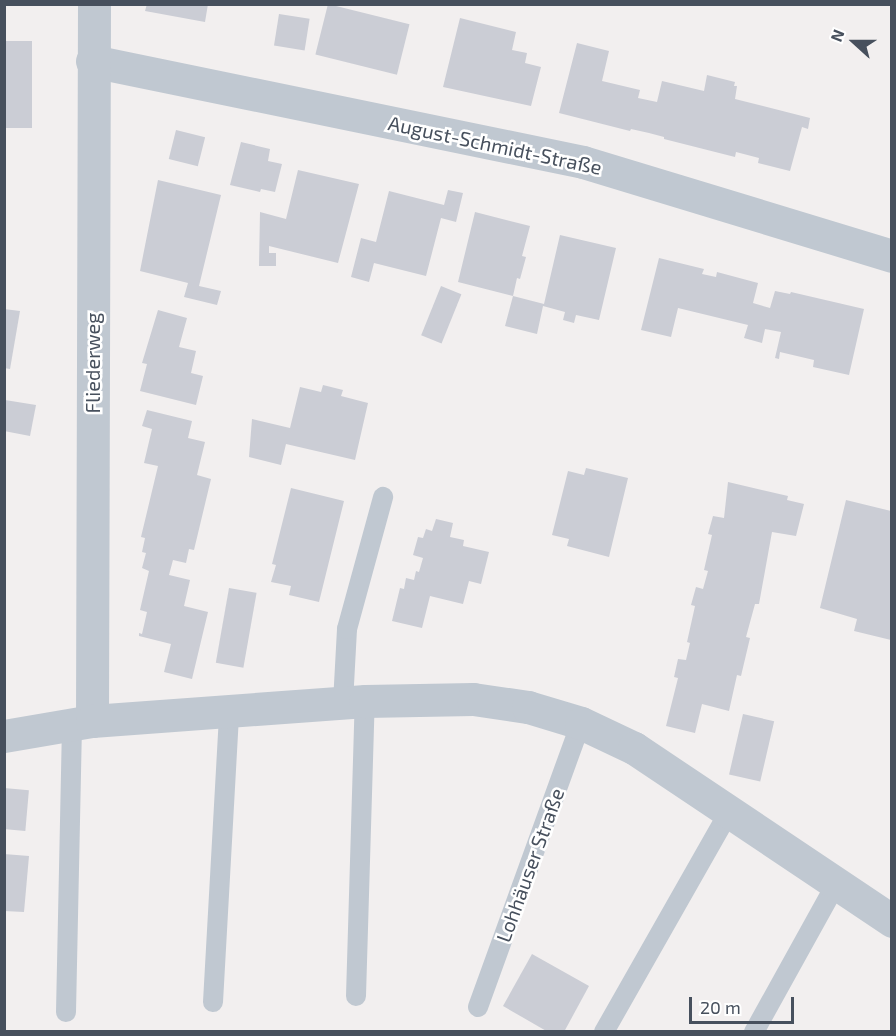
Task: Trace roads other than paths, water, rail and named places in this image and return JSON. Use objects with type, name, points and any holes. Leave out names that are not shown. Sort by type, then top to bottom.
[{"type":"street","name":"Fliederweg","points":[[82,723],[94,4]]},
{"type":"street","name":"August-Schmidt-Straße","points":[[92,61],[583,162],[891,256]]},
{"type":"street","points":[[4,736],[82,723],[354,702],[473,699],[528,707],[581,723],[634,748],[728,814],[891,921]]},
{"type":"lane","points":[[356,996],[354,702],[347,629],[383,497]]},
{"type":"lane","points":[[213,1002],[229,712]]},
{"type":"lane","points":[[66,1012],[82,723]]},
{"type":"lane","name":"Lohhäuser Straße","points":[[478,1007],[581,723]]},
{"type":"lane","points":[[604,1032],[728,814]]},
{"type":"lane","points":[[754,1032],[835,886]]}]
